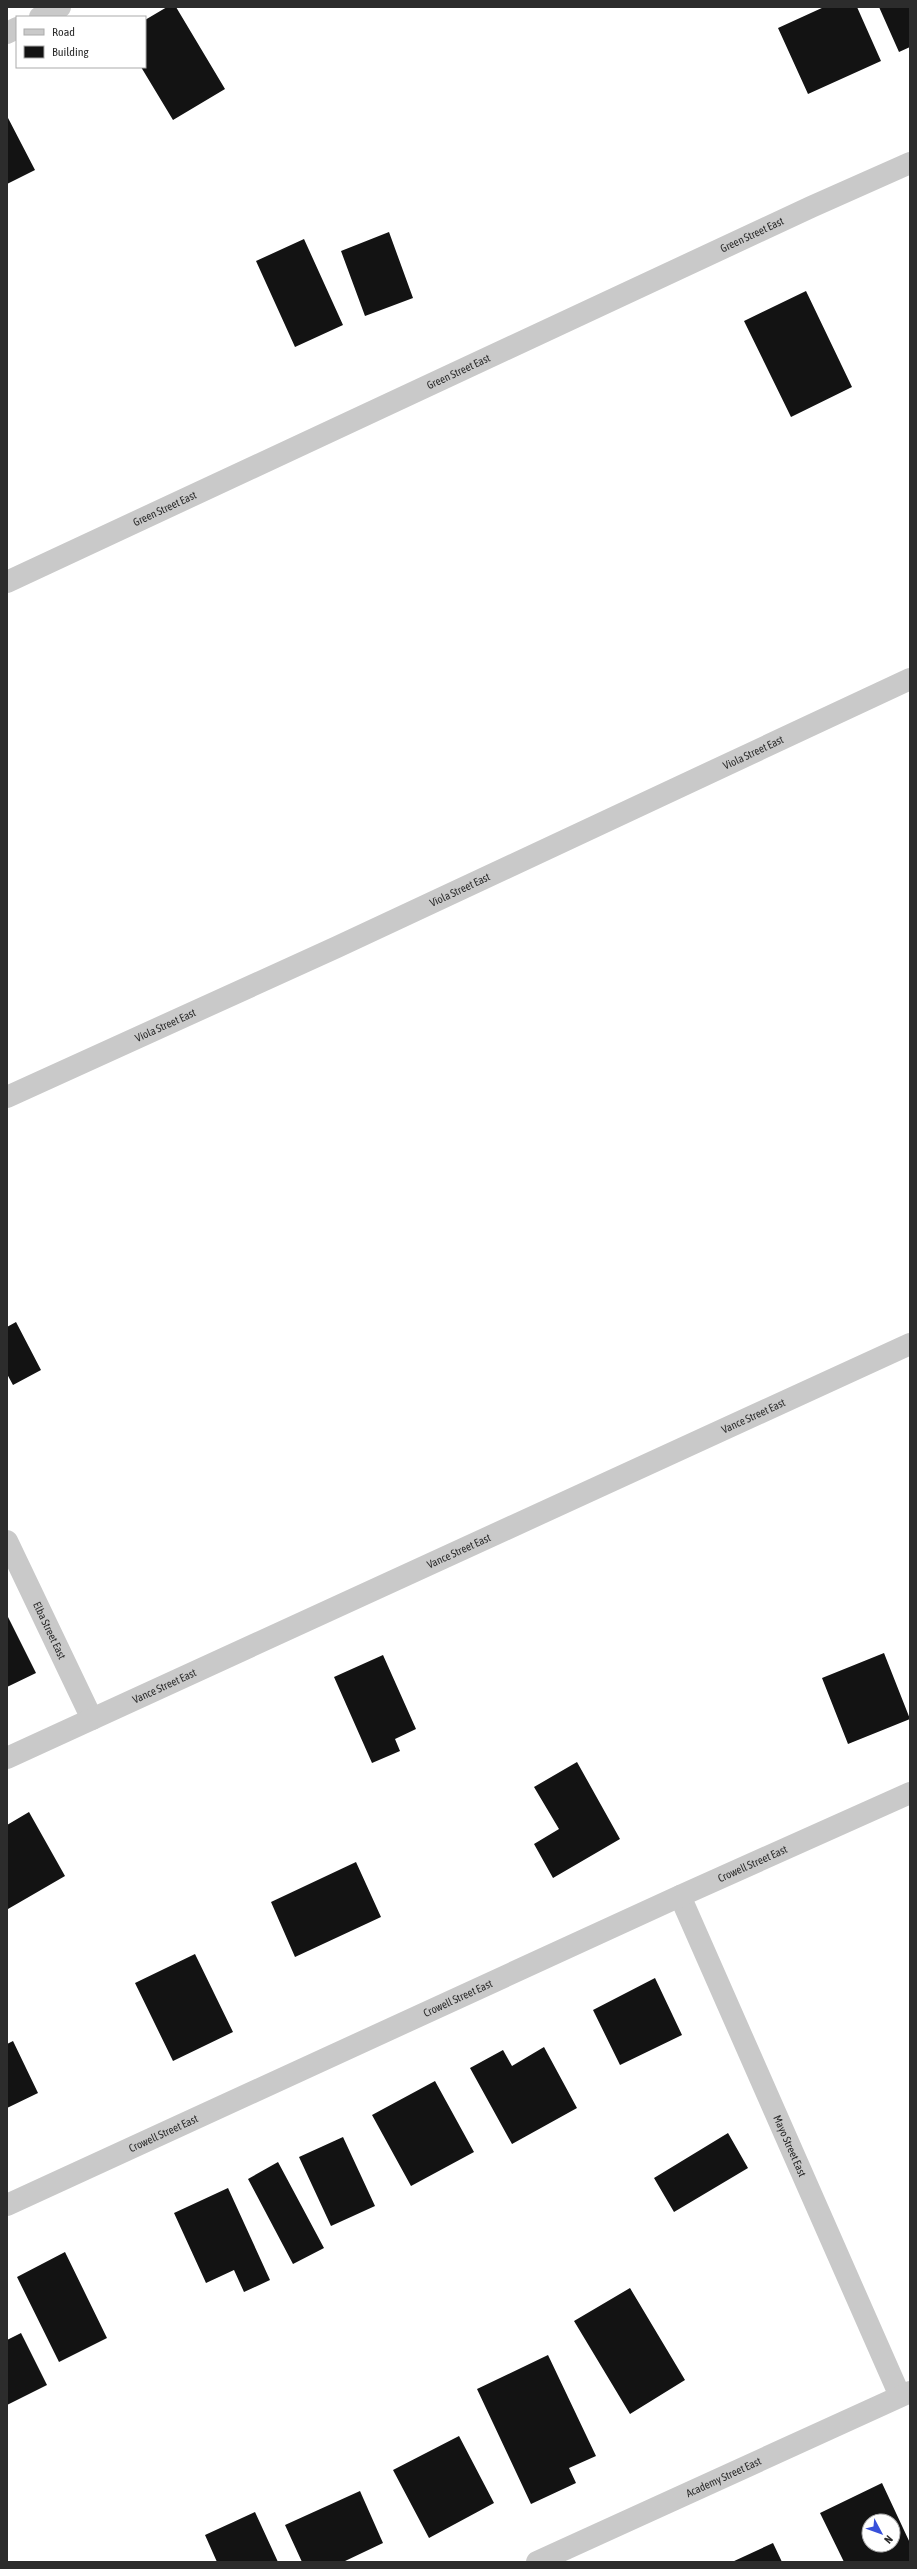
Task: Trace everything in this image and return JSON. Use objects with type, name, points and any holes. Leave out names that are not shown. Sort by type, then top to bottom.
[{"type":"street","points":[[42,16],[60,7]]},
{"type":"street","points":[[7,33],[16,28]]},
{"type":"street","name":"Green Street East","points":[[7,582],[811,207],[910,163]]},
{"type":"street","name":"Viola Street East","points":[[7,1097],[330,951],[910,679]]},
{"type":"street","name":"Vance Street East","points":[[7,1758],[910,1344]]},
{"type":"street","name":"Elba Street East","points":[[7,1541],[92,1719]]},
{"type":"street","name":"Crowell Street East","points":[[7,2205],[680,1896],[910,1793]]},
{"type":"street","name":"Mayo Street East","points":[[680,1896],[905,2394]]},
{"type":"street","name":"Academy Street East","points":[[537,2562],[905,2394]]},
{"type":"building","points":[[167,7],[176,7],[225,89],[173,120],[142,68],[146,68],[146,19]]},
{"type":"building","points":[[824,7],[857,7],[881,61],[808,94],[778,28]]},
{"type":"building","points":[[879,7],[910,7],[910,47],[899,52]]},
{"type":"building","points":[[7,116],[35,170],[7,184]]},
{"type":"building","points":[[389,232],[413,298],[365,316],[341,251]]},
{"type":"building","points":[[304,239],[343,325],[295,347],[256,261]]},
{"type":"building","points":[[806,291],[852,387],[791,417],[744,321]]},
{"type":"building","points":[[16,1322],[41,1370],[13,1385],[7,1374],[7,1327]]},
{"type":"building","points":[[7,1615],[36,1673],[7,1687]]},
{"type":"building","points":[[884,1653],[910,1719],[848,1744],[822,1678]]},
{"type":"building","points":[[383,1655],[416,1729],[395,1739],[400,1751],[372,1763],[334,1677]]},
{"type":"building","points":[[577,1762],[620,1839],[553,1878],[534,1844],[559,1829],[534,1787]]},
{"type":"building","points":[[29,1812],[65,1876],[8,1909],[7,1825]]},
{"type":"building","points":[[356,1862],[381,1917],[295,1957],[271,1902]]},
{"type":"building","points":[[195,1954],[233,2032],[173,2061],[135,1983]]},
{"type":"building","points":[[655,1978],[682,2035],[620,2065],[593,2010]]},
{"type":"building","points":[[13,2041],[38,2093],[7,2108],[7,2044]]},
{"type":"building","points":[[544,2047],[577,2108],[512,2144],[470,2068],[503,2050],[512,2066]]},
{"type":"building","points":[[435,2081],[474,2152],[411,2186],[372,2115]]},
{"type":"building","points":[[728,2133],[748,2168],[674,2212],[654,2178]]},
{"type":"building","points":[[343,2137],[375,2206],[331,2226],[299,2157]]},
{"type":"building","points":[[278,2162],[324,2248],[293,2264],[248,2179]]},
{"type":"building","points":[[228,2188],[270,2280],[244,2292],[234,2270],[206,2283],[174,2213]]},
{"type":"building","points":[[65,2252],[107,2338],[59,2362],[17,2277]]},
{"type":"building","points":[[630,2288],[685,2380],[630,2414],[574,2321]]},
{"type":"building","points":[[21,2333],[47,2385],[7,2405],[7,2340]]},
{"type":"building","points":[[548,2355],[596,2456],[569,2468],[576,2483],[531,2504],[477,2389]]},
{"type":"building","points":[[459,2436],[494,2503],[429,2538],[393,2470]]},
{"type":"building","points":[[882,2483],[896,2513],[861,2513],[861,2553],[901,2553],[901,2524],[910,2543],[910,2562],[844,2562],[820,2513]]},
{"type":"building","points":[[360,2491],[383,2543],[343,2562],[302,2562],[285,2525]]},
{"type":"building","points":[[255,2512],[278,2562],[217,2562],[205,2535]]},
{"type":"building","points":[[773,2543],[782,2562],[732,2562]]}]
